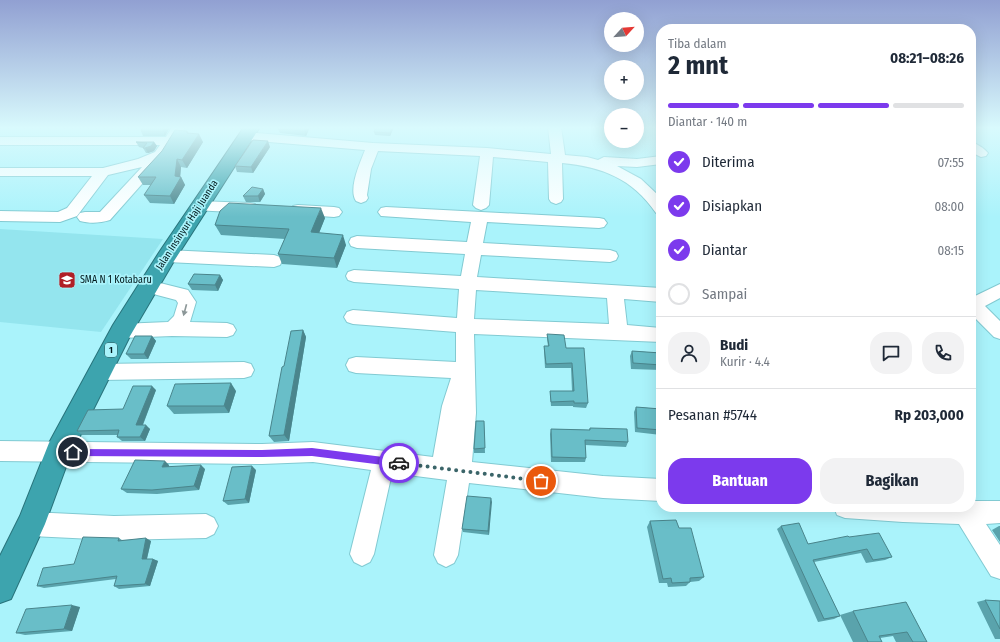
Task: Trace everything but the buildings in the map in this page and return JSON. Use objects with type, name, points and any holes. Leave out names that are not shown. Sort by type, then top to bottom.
[{"type":"highway","name":"Jalan Insinyur Haji Juanda","points":[[0,588],[31,524],[58,452],[121,331],[166,256],[232,157]]},
{"type":"street","points":[[0,172],[103,172],[143,162],[155,157]]},
{"type":"street","points":[[85,217],[99,218],[105,216],[158,157]]},
{"type":"street","points":[[361,198],[360,194],[364,169],[369,157]]},
{"type":"street","points":[[446,555],[454,394],[465,373],[465,326],[468,283],[475,247],[486,157]]},
{"type":"street","points":[[556,199],[557,157],[638,163],[656,161]]},
{"type":"street","points":[[588,160],[618,171],[636,182],[656,202]]},
{"type":"street","points":[[0,216],[60,217],[67,215],[72,212],[103,172]]},
{"type":"street","points":[[199,206],[266,208]]},
{"type":"street","points":[[281,209],[334,212]]},
{"type":"street","points":[[386,212],[480,211],[599,223]]},
{"type":"street","points":[[357,242],[475,247],[610,256]]},
{"type":"street","points":[[166,256],[274,261]]},
{"type":"street","points":[[354,276],[656,295]]},
{"type":"street","points":[[148,286],[182,295],[187,302],[182,320],[172,329]]},
{"type":"street","points":[[976,302],[1000,290]]},
{"type":"street","points":[[615,292],[619,332]]},
{"type":"street","points":[[976,308],[1000,332]]},
{"type":"street","points":[[353,317],[465,326],[656,335]]},
{"type":"street","points":[[121,331],[172,329],[227,330]]},
{"type":"street","points":[[356,365],[465,373]]},
{"type":"street","points":[[99,372],[244,370]]},
{"type":"street","points":[[0,451],[246,454],[312,452],[451,470],[595,486],[656,490]]},
{"type":"street","points":[[362,554],[384,461]]},
{"type":"street","points":[[955,512],[1000,512]]},
{"type":"street","points":[[965,513],[1000,567]]},
{"type":"street","points":[[31,524],[114,528],[206,526]]},
{"type":"shaded area","name":"SMA N 1 Kotabaru","points":[[0,229],[163,239],[101,332],[0,322]]},
{"type":"way so far","points":[[399,463],[541,481]]},
{"type":"place","name":"SMA N 1 Kotabaru","points":[[67,280]]},
{"type":"route","points":[[73,452],[262,454],[312,452],[399,463]]}]
